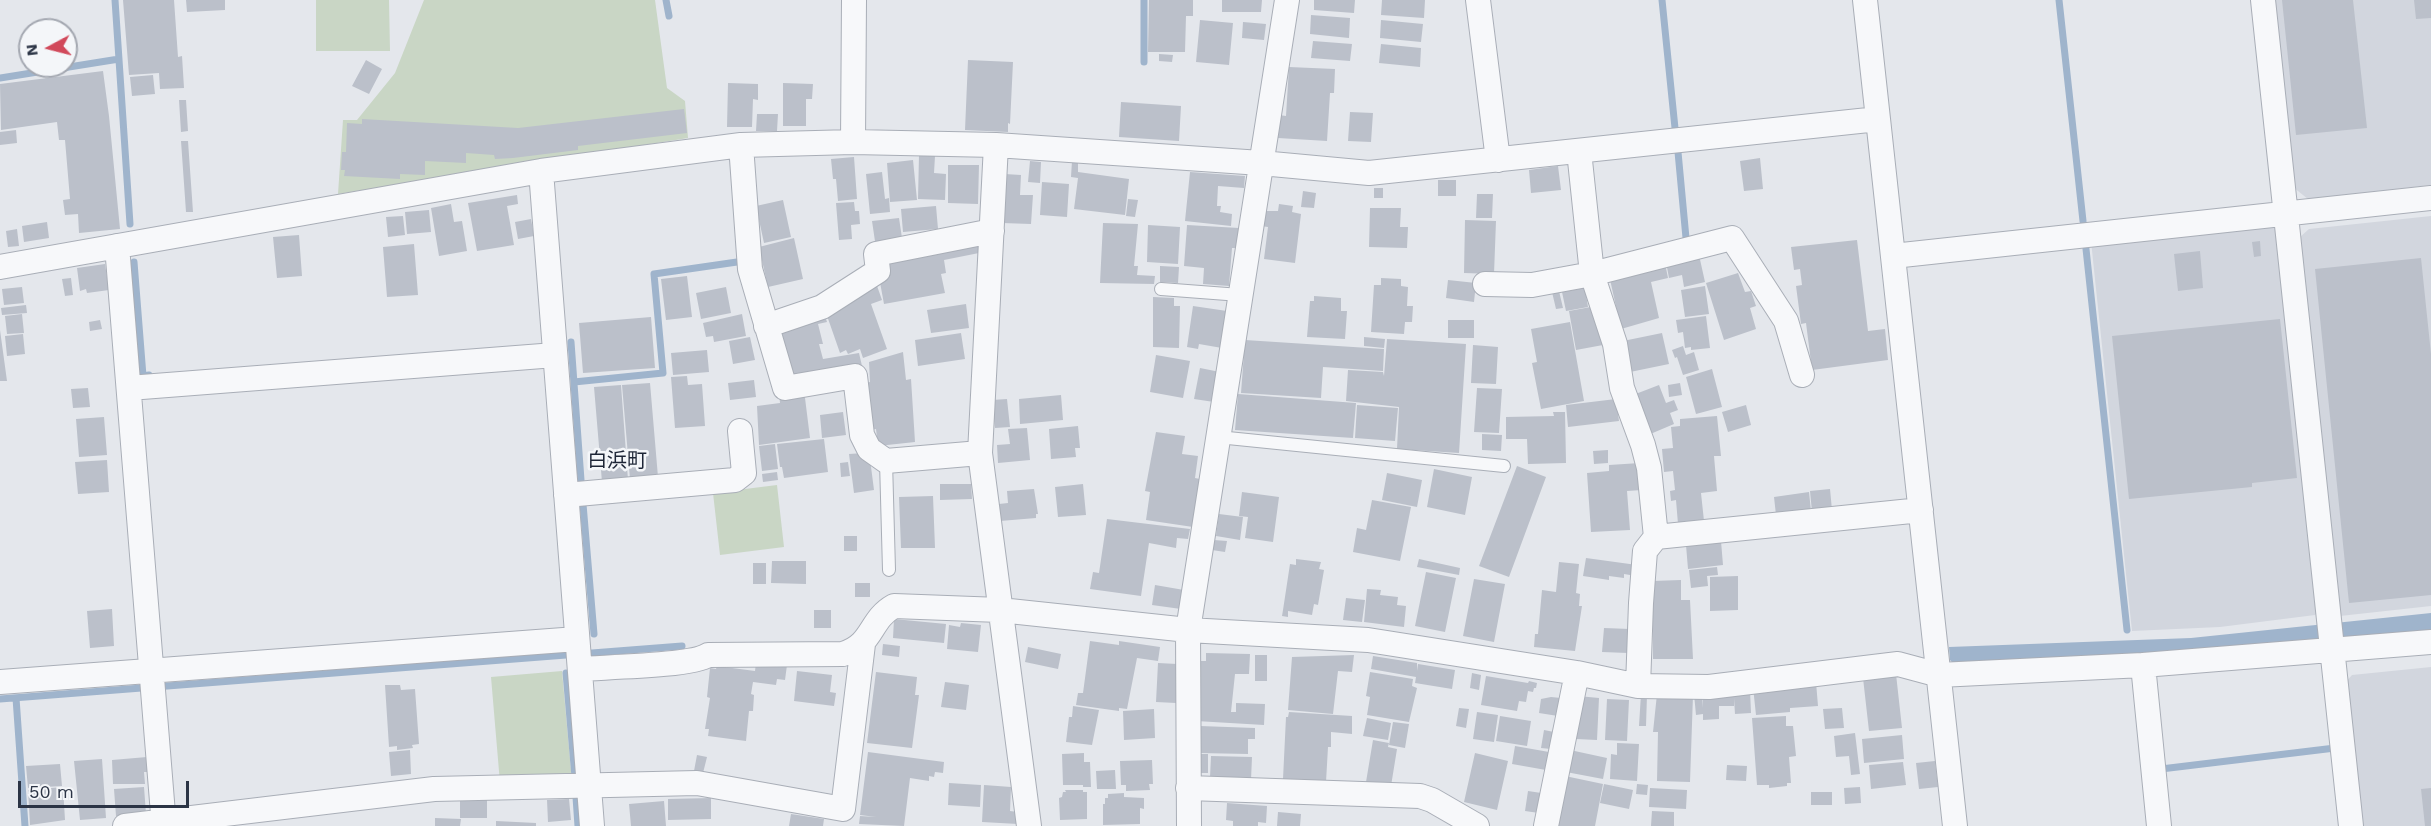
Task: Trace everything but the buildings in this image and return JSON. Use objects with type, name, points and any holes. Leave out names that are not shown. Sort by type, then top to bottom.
[{"type":"street","points":[[853,142],[854,0]]},
{"type":"street","points":[[1190,826],[1188,630],[1287,0]]},
{"type":"street","points":[[1478,0],[1498,160]]},
{"type":"street","points":[[1865,0],[1955,826]]},
{"type":"street","points":[[2263,0],[2350,826]]},
{"type":"street","points":[[0,267],[541,171],[741,145],[853,142],[996,146],[1261,163],[1369,174],[1878,119]]},
{"type":"street","points":[[741,145],[747,255],[785,388],[855,376],[862,435],[869,448],[886,461],[980,453]]},
{"type":"street","points":[[996,146],[980,453],[1029,826]]},
{"type":"street","points":[[1579,151],[1592,274],[1615,344],[1622,388],[1649,468],[1656,537],[1646,550],[1641,603],[1638,686]]},
{"type":"street","points":[[541,171],[592,826]]},
{"type":"street","points":[[1893,256],[2431,198]]},
{"type":"street","points":[[766,326],[822,307],[878,271],[876,254],[992,231]]},
{"type":"street","points":[[1485,284],[1532,285],[1592,274],[1732,238],[1786,321],[1802,375]]},
{"type":"street","points":[[117,246],[164,824]]},
{"type":"street","points":[[129,388],[555,355]]},
{"type":"street","points":[[566,495],[735,480],[744,473],[740,431]]},
{"type":"street","points":[[1656,537],[1921,510]]},
{"type":"street","points":[[0,682],[153,681],[579,654],[684,661],[708,655],[843,654],[854,651],[863,644],[883,612],[894,606],[1000,610],[1188,630],[1368,640],[1577,673],[1638,686],[1709,687],[1898,664],[1939,675],[2143,665],[2431,642]]},
{"type":"street","points":[[125,826],[164,824],[434,789],[697,783],[843,814],[863,644]]},
{"type":"street","points":[[2143,665],[2159,826]]},
{"type":"street","points":[[1546,826],[1577,673]]},
{"type":"street","points":[[1188,788],[1420,796],[1432,800],[1477,826]]},
{"type":"lane","points":[[1161,289],[1240,295]]},
{"type":"lane","points":[[1218,437],[1504,466]]},
{"type":"lane","points":[[886,461],[890,570]]},
{"type":"shaded area","points":[[2274,0],[2431,0],[2431,185],[2308,199],[2293,187]]},
{"type":"shaded area","points":[[2431,216],[2431,606],[2340,616],[2300,237],[2309,229]]},
{"type":"shaded area","points":[[2270,223],[2278,228],[2320,609],[2315,615],[2220,627],[2132,631],[2091,241]]},
{"type":"shaded area","points":[[2431,667],[2431,826],[2358,826],[2344,684],[2352,675]]},
{"type":"green space","points":[[316,0],[389,0],[390,51],[316,51]]},
{"type":"green space","points":[[424,0],[655,0],[667,88],[685,101],[688,138],[338,194],[343,120],[357,120],[395,73]]},
{"type":"green space","points":[[777,485],[784,547],[720,555],[713,493]]},
{"type":"green space","points":[[562,671],[572,781],[500,783],[491,677]]},
{"type":"water","points":[[2431,613],[2431,631],[2190,655],[1955,665],[1950,660],[1949,647],[2191,638]]},
{"type":"waterway","points":[[115,0],[130,224]]},
{"type":"waterway","points":[[666,0],[669,16]]},
{"type":"waterway","points":[[1144,0],[1144,62]]},
{"type":"waterway","points":[[1662,0],[1675,128]]},
{"type":"waterway","points":[[2059,0],[2083,221]]},
{"type":"waterway","points":[[0,78],[119,59]]},
{"type":"waterway","points":[[1678,152],[1686,238]]},
{"type":"waterway","points":[[2086,249],[2127,630]]},
{"type":"waterway","points":[[134,262],[143,376],[149,375]]},
{"type":"waterway","points":[[574,382],[663,373],[654,274],[737,262]]},
{"type":"waterway","points":[[571,342],[581,480]]},
{"type":"waterway","points":[[583,504],[594,634]]},
{"type":"waterway","points":[[0,699],[682,646]]},
{"type":"waterway","points":[[566,673],[575,777]]},
{"type":"waterway","points":[[16,698],[25,826]]},
{"type":"waterway","points":[[2161,769],[2335,748]]},
{"type":"waterway","points":[[576,797],[578,826]]},
{"type":"district","name":"白浜町","points":[[617,461]]}]
